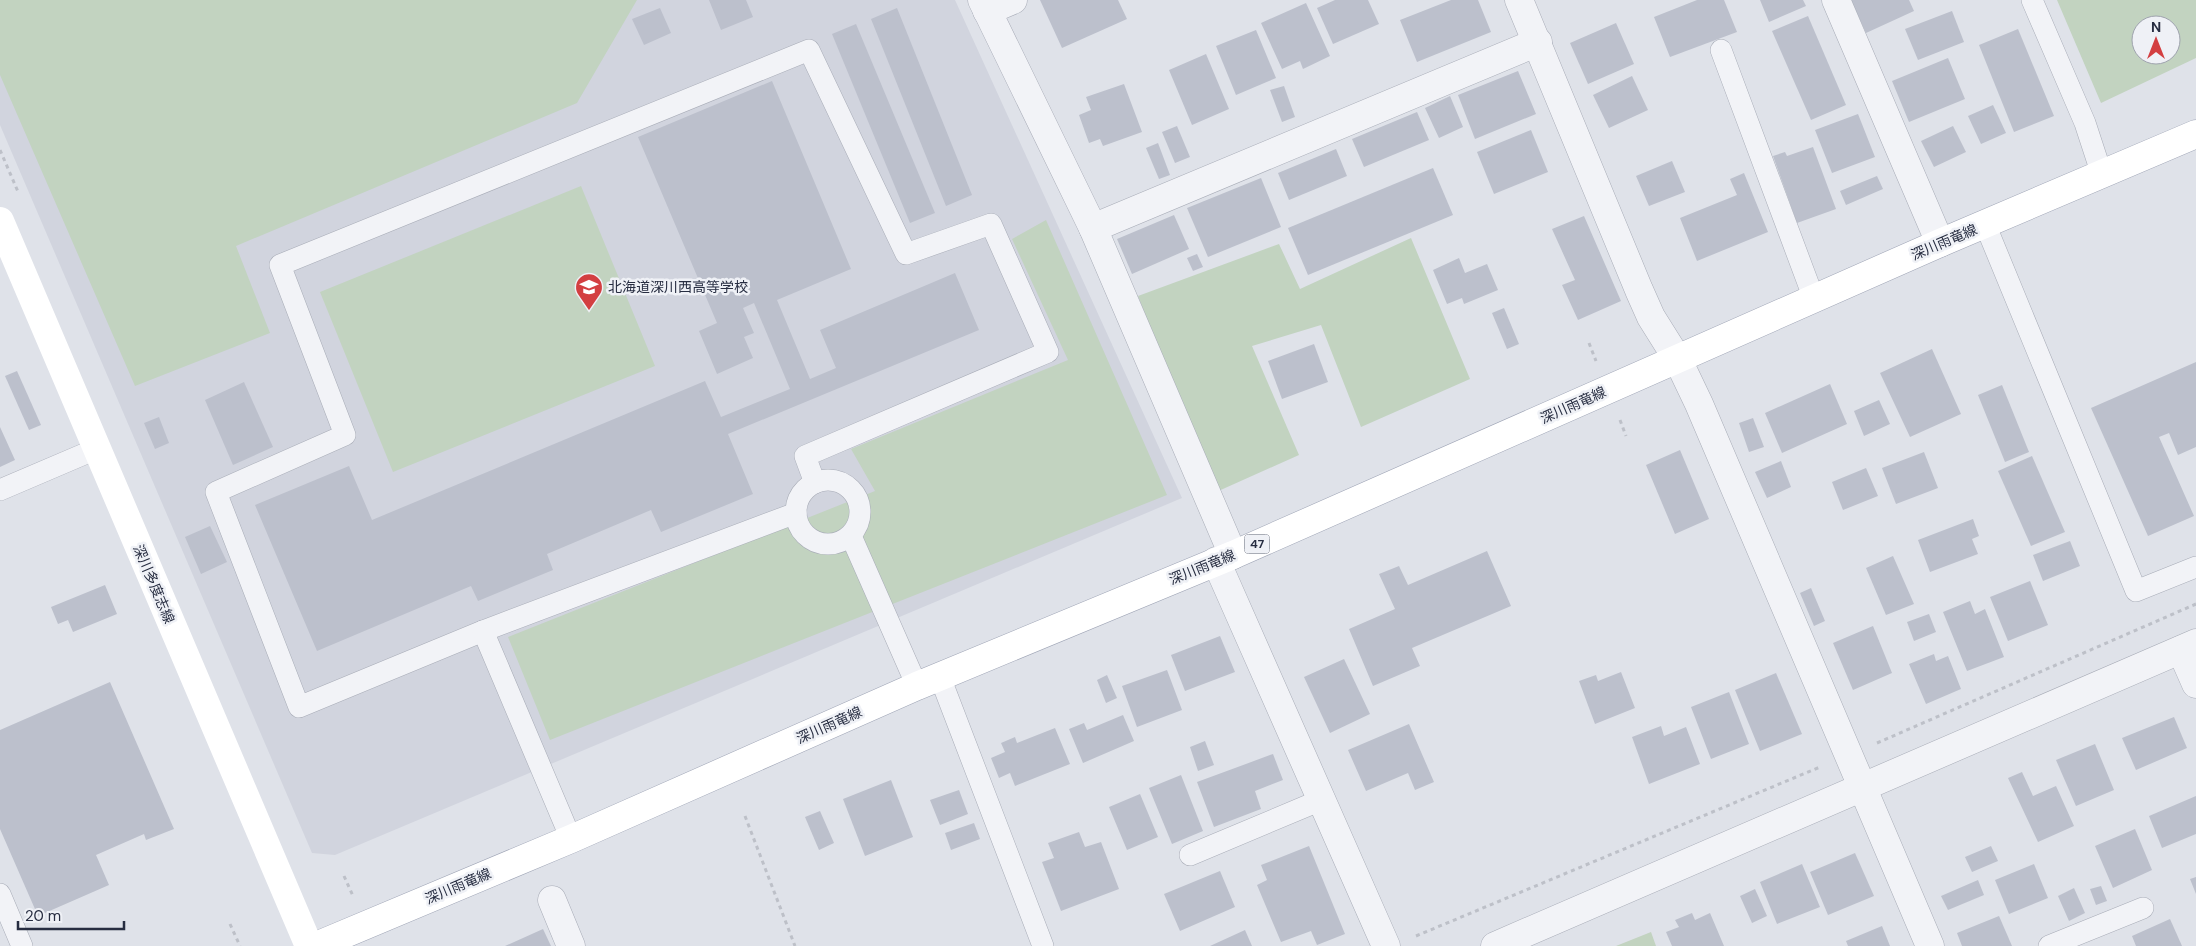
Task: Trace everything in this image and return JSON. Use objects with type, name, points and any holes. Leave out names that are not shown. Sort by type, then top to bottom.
[{"type":"main road","name":"深川雨竜線","points":[[316,946],[571,839],[929,681],[1225,558],[1940,243],[2196,134]]},
{"type":"main road","name":"深川多度志線","points":[[0,221],[309,946]]},
{"type":"street","points":[[1013,0],[984,6],[1093,228],[1321,800],[1398,942]]},
{"type":"street","points":[[1519,0],[1639,290],[1651,317],[1678,360],[1699,404],[1847,756],[1930,946]]},
{"type":"street","points":[[1836,0],[1940,243]]},
{"type":"street","points":[[1093,228],[1538,42]]},
{"type":"street","points":[[1495,946],[1862,789],[2189,646],[2196,684]]},
{"type":"street","points":[[552,900],[571,946]]},
{"type":"lane","points":[[2032,0],[2085,123],[2102,175]]},
{"type":"lane","points":[[796,513],[483,631],[299,707],[216,492],[345,435],[280,265],[808,50],[906,254],[991,224],[1048,352],[805,456],[814,483]]},
{"type":"lane","points":[[1721,50],[1814,299]]},
{"type":"lane","points":[[1985,224],[2136,591],[2196,567]]},
{"type":"lane","points":[[0,490],[96,449]]},
{"type":"lane","points":[[833,480],[850,488],[860,503],[860,521],[851,536],[834,545],[815,542],[801,530],[796,513],[801,495],[814,483],[833,480]]},
{"type":"lane","points":[[851,536],[929,681],[1043,946]]},
{"type":"lane","points":[[483,631],[571,839]]},
{"type":"lane","points":[[1190,854],[1321,800]]},
{"type":"lane","points":[[0,894],[22,946]]},
{"type":"lane","points":[[2049,946],[2143,908]]},
{"type":"path","points":[[1398,942],[1847,756],[2196,604]]},
{"type":"path","points":[[745,816],[795,946]]},
{"type":"path","points":[[230,924],[240,946]]},
{"type":"shaded area","name":"北海道深川西高等学校","points":[[0,0],[955,0],[1182,498],[335,855],[312,853],[0,125]]},
{"type":"green space","points":[[0,0],[637,0],[577,103],[236,246],[270,333],[135,386],[0,75]]},
{"type":"green space","points":[[2057,0],[2196,0],[2196,58],[2101,103]]},
{"type":"green space","points":[[581,186],[655,366],[393,472],[320,292]]},
{"type":"green space","points":[[1046,220],[1167,495],[550,740],[508,637],[875,491],[851,449],[1068,360],[1012,239]]},
{"type":"green space","points":[[1411,238],[1470,379],[1361,427],[1321,325],[1252,346],[1299,455],[1214,493],[1138,296],[1279,244],[1300,289]]},
{"type":"green space","points":[[1651,932],[1656,946],[1616,946]]},
{"type":"building","points":[[709,0],[746,0],[753,17],[721,30]]},
{"type":"building","points":[[1040,0],[1118,0],[1127,19],[1062,48]]},
{"type":"building","points":[[1335,0],[1368,0],[1379,24],[1333,44],[1317,8]]},
{"type":"building","points":[[1451,0],[1478,0],[1491,32],[1417,62],[1400,20]]},
{"type":"building","points":[[1697,0],[1724,0],[1737,32],[1670,57],[1654,17]]},
{"type":"building","points":[[1760,0],[1803,0],[1806,6],[1769,22]]},
{"type":"building","points":[[1851,0],[1909,0],[1914,11],[1866,33]]},
{"type":"building","points":[[1306,3],[1330,56],[1303,69],[1300,61],[1282,69],[1261,23]]},
{"type":"building","points":[[660,8],[671,33],[644,45],[632,19]]},
{"type":"building","points":[[897,8],[972,195],[946,206],[871,19]]},
{"type":"building","points":[[1952,11],[1964,42],[1918,60],[1905,29]]},
{"type":"building","points":[[1808,16],[1846,105],[1811,120],[1772,31]]},
{"type":"building","points":[[1616,23],[1634,64],[1588,84],[1570,43]]},
{"type":"building","points":[[856,24],[935,213],[910,223],[832,34]]},
{"type":"building","points":[[2018,29],[2054,116],[2014,132],[1979,45]]},
{"type":"building","points":[[1256,30],[1276,78],[1236,95],[1216,46]]},
{"type":"building","points":[[1206,54],[1229,109],[1192,125],[1169,70]]},
{"type":"building","points":[[1948,58],[1965,99],[1909,122],[1892,81]]},
{"type":"building","points":[[1518,71],[1536,114],[1475,139],[1458,95]]},
{"type":"building","points":[[1632,76],[1648,110],[1609,128],[1593,95]]},
{"type":"building","points":[[772,81],[851,269],[777,300],[810,379],[836,368],[820,330],[955,273],[979,330],[728,434],[753,494],[661,532],[651,510],[547,554],[553,570],[478,601],[471,586],[317,651],[255,505],[349,466],[372,520],[705,381],[721,417],[790,389],[754,303],[743,308],[754,333],[744,337],[753,358],[717,374],[699,331],[717,323],[638,137]]},
{"type":"building","points":[[1124,84],[1142,132],[1103,146],[1100,139],[1089,143],[1079,115],[1091,110],[1086,97]]},
{"type":"building","points":[[1284,86],[1295,117],[1282,122],[1270,90]]},
{"type":"building","points":[[1450,96],[1463,127],[1439,138],[1425,108]]},
{"type":"building","points":[[1993,105],[2006,133],[1981,144],[1968,116]]},
{"type":"building","points":[[1417,112],[1429,140],[1364,167],[1352,139]]},
{"type":"building","points":[[1858,114],[1875,157],[1832,173],[1815,130]]},
{"type":"building","points":[[1177,126],[1190,157],[1175,163],[1162,132]]},
{"type":"building","points":[[1953,126],[1966,152],[1934,167],[1921,141]]},
{"type":"building","points":[[1531,130],[1548,172],[1494,194],[1477,152]]},
{"type":"building","points":[[1158,143],[1170,175],[1159,179],[1146,148]]},
{"type":"building","points":[[1813,147],[1836,209],[1797,223],[1773,156],[1785,152],[1787,156]]},
{"type":"building","points":[[1336,149],[1347,176],[1289,200],[1278,173]]},
{"type":"building","points":[[1672,161],[1685,192],[1649,206],[1636,176]]},
{"type":"building","points":[[1433,168],[1453,215],[1308,275],[1288,228]]},
{"type":"building","points":[[1744,173],[1768,232],[1697,261],[1680,218],[1737,195],[1730,179]]},
{"type":"building","points":[[1877,176],[1883,189],[1846,205],[1840,191]]},
{"type":"building","points":[[1261,178],[1281,227],[1208,257],[1187,208]]},
{"type":"building","points":[[1174,215],[1189,249],[1132,274],[1117,239]]},
{"type":"building","points":[[1584,216],[1621,301],[1578,320],[1562,285],[1575,280],[1552,229]]},
{"type":"building","points":[[1197,254],[1203,267],[1193,271],[1187,258]]},
{"type":"building","points":[[1459,258],[1465,273],[1487,264],[1498,290],[1464,304],[1462,298],[1447,304],[1433,270]]},
{"type":"building","points":[[1504,308],[1519,344],[1507,349],[1492,313]]},
{"type":"building","points":[[1314,344],[1328,382],[1282,399],[1268,361]]},
{"type":"building","points":[[1932,349],[1961,414],[1910,437],[1880,373]]},
{"type":"building","points":[[2196,362],[2196,447],[2178,455],[2169,433],[2159,437],[2194,516],[2148,536],[2091,408]]},
{"type":"building","points":[[17,371],[41,425],[29,430],[5,376]]},
{"type":"building","points":[[244,382],[273,447],[233,465],[205,400]]},
{"type":"building","points":[[1830,384],[1847,424],[1782,453],[1765,413]]},
{"type":"building","points":[[2002,385],[2029,452],[2005,462],[1978,395]]},
{"type":"building","points":[[1879,400],[1890,424],[1864,436],[1854,411]]},
{"type":"building","points":[[159,417],[169,443],[155,449],[144,423]]},
{"type":"building","points":[[1753,418],[1764,447],[1749,452],[1739,423]]},
{"type":"building","points":[[0,427],[15,460],[0,467]]},
{"type":"building","points":[[1680,450],[1709,519],[1675,534],[1646,465]]},
{"type":"building","points":[[1924,452],[1938,488],[1896,504],[1882,468]]},
{"type":"building","points":[[2032,456],[2065,532],[2031,546],[1998,471]]},
{"type":"building","points":[[1781,461],[1791,487],[1767,498],[1755,472]]},
{"type":"building","points":[[1866,468],[1878,496],[1843,510],[1832,482]]},
{"type":"building","points":[[1973,519],[1979,536],[1972,539],[1978,554],[1930,572],[1918,540]]},
{"type":"building","points":[[210,526],[227,562],[201,574],[185,537]]},
{"type":"building","points":[[2070,541],[2080,566],[2043,581],[2033,555]]},
{"type":"building","points":[[1487,551],[1511,606],[1412,648],[1420,666],[1373,686],[1349,629],[1395,609],[1379,574],[1399,566],[1408,585]]},
{"type":"building","points":[[1893,556],[1914,604],[1886,615],[1866,568]]},
{"type":"building","points":[[2030,581],[2048,625],[2008,641],[1990,597]]},
{"type":"building","points":[[105,585],[117,614],[73,632],[68,620],[58,624],[51,607]]},
{"type":"building","points":[[1811,588],[1825,621],[1814,626],[1800,593]]},
{"type":"building","points":[[1970,601],[1975,614],[1985,609],[2004,657],[1967,671],[1943,612]]},
{"type":"building","points":[[1929,614],[1936,632],[1914,641],[1907,622]]},
{"type":"building","points":[[1873,626],[1892,673],[1853,690],[1833,643]]},
{"type":"building","points":[[1220,636],[1235,672],[1185,691],[1171,655]]},
{"type":"building","points":[[1934,654],[1936,661],[1948,656],[1961,689],[1926,704],[1909,664]]},
{"type":"building","points":[[1344,659],[1370,714],[1330,733],[1304,677]]},
{"type":"building","points":[[1167,670],[1182,710],[1137,727],[1122,686]]},
{"type":"building","points":[[1621,672],[1635,708],[1595,724],[1579,681],[1596,675],[1598,681]]},
{"type":"building","points":[[1776,673],[1802,734],[1760,751],[1735,690]]},
{"type":"building","points":[[1107,675],[1117,698],[1106,703],[1097,680]]},
{"type":"building","points":[[110,682],[174,829],[146,840],[144,834],[96,855],[109,885],[38,916],[0,829],[0,730]]},
{"type":"building","points":[[1729,692],[1749,744],[1711,759],[1691,707]]},
{"type":"building","points":[[1123,715],[1134,741],[1083,763],[1069,729],[1084,723],[1087,730]]},
{"type":"building","points":[[2174,717],[2187,748],[2136,770],[2122,738]]},
{"type":"building","points":[[1409,724],[1434,782],[1415,790],[1408,773],[1366,791],[1348,750]]},
{"type":"building","points":[[1661,726],[1664,736],[1686,727],[1700,764],[1649,784],[1632,737]]},
{"type":"building","points":[[1055,728],[1070,764],[1015,786],[1010,773],[999,778],[991,758],[1005,752],[1001,743],[1015,737],[1017,743]]},
{"type":"building","points":[[1205,741],[1214,765],[1198,771],[1190,747]]},
{"type":"building","points":[[2095,744],[2114,790],[2076,806],[2056,760]]},
{"type":"building","points":[[1273,754],[1283,780],[1255,791],[1261,809],[1214,827],[1197,782]]},
{"type":"building","points":[[2022,772],[2033,796],[2056,786],[2074,826],[2038,842],[2008,778]]},
{"type":"building","points":[[1181,775],[1203,831],[1172,844],[1149,788]]},
{"type":"building","points":[[891,780],[913,837],[865,856],[843,799]]},
{"type":"building","points":[[959,790],[968,814],[940,825],[930,800]]},
{"type":"building","points":[[1140,794],[1158,837],[1127,850],[1109,807]]},
{"type":"building","points":[[2196,796],[2196,834],[2162,848],[2149,816]]},
{"type":"building","points":[[820,811],[834,843],[819,850],[805,817]]},
{"type":"building","points":[[974,823],[980,839],[951,850],[945,833]]},
{"type":"building","points":[[2135,829],[2152,870],[2113,888],[2095,846]]},
{"type":"building","points":[[1079,832],[1085,847],[1101,842],[1119,889],[1061,911],[1042,862],[1054,858],[1048,843]]},
{"type":"building","points":[[1309,846],[1345,934],[1317,945],[1311,931],[1281,942],[1257,885],[1267,880],[1261,865]]},
{"type":"building","points":[[1991,846],[1998,861],[1972,872],[1965,857]]},
{"type":"building","points":[[1855,853],[1874,896],[1828,915],[1810,872]]},
{"type":"building","points":[[1802,864],[1820,907],[1777,924],[1760,882]]},
{"type":"building","points":[[2034,864],[2048,898],[2009,914],[1995,880]]},
{"type":"building","points":[[1220,871],[1235,907],[1180,931],[1164,894]]},
{"type":"building","points":[[2196,877],[2196,894],[2190,879]]},
{"type":"building","points":[[1978,880],[1984,895],[1948,910],[1941,896]]},
{"type":"building","points":[[2101,886],[2107,901],[2096,905],[2090,889]]},
{"type":"building","points":[[2074,888],[2085,913],[2069,921],[2058,896]]},
{"type":"building","points":[[1755,889],[1767,916],[1752,923],[1740,896]]},
{"type":"building","points":[[1692,913],[1695,920],[1710,913],[1724,946],[1672,946],[1666,932],[1679,927],[1675,920]]},
{"type":"building","points":[[1999,916],[2012,946],[1962,946],[1957,933]]},
{"type":"building","points":[[2170,919],[2182,946],[2136,946],[2132,936]]},
{"type":"building","points":[[1882,926],[1890,946],[1848,946],[1846,941]]},
{"type":"building","points":[[543,929],[551,946],[505,946]]},
{"type":"building","points":[[1245,930],[1252,946],[1210,946]]},
{"type":"place","name":"北海道深川西高等学校","points":[[589,311]]}]
